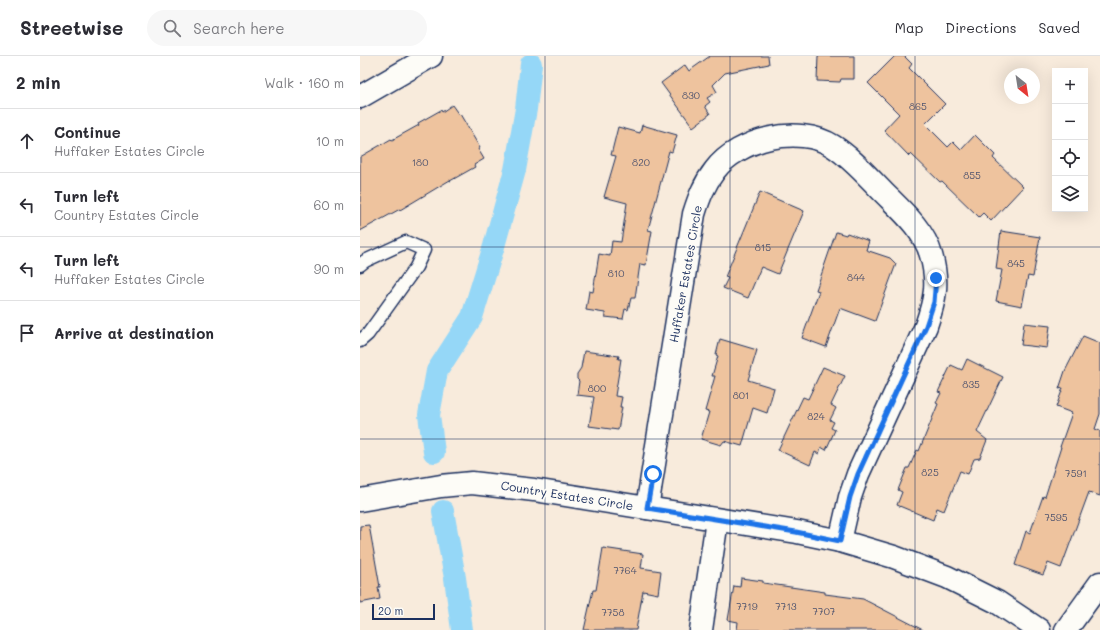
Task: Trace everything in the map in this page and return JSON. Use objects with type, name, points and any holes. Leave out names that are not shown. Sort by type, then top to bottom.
[{"type":"street","points":[[360,97],[431,56]]},
{"type":"street","name":"Huffaker Estates Circle","points":[[647,508],[694,214],[702,190],[715,170],[733,153],[757,141],[784,135],[813,138],[832,145],[850,159],[910,219],[924,238],[931,254],[936,278],[934,302],[926,326],[858,474],[848,504],[840,541]]},
{"type":"street","name":"Country Estates Circle","points":[[360,500],[441,486],[472,483],[534,490],[796,532],[840,541],[894,557],[947,577],[997,602],[1040,630]]},
{"type":"street","points":[[701,630],[717,520]]},
{"type":"street","points":[[1066,630],[1100,583]]},
{"type":"lane","points":[[360,264],[406,242],[424,250],[416,267],[368,334],[360,341]]},
{"type":"building","points":[[710,56],[768,56],[769,64],[725,73],[713,85],[717,92],[707,98],[710,102],[705,106],[710,114],[693,127],[661,83],[685,65],[689,71]]},
{"type":"building","points":[[818,56],[854,56],[854,79],[841,79],[840,82],[817,81]]},
{"type":"building","points":[[895,56],[904,56],[912,64],[909,68],[945,104],[925,124],[948,147],[953,142],[961,150],[975,135],[995,155],[993,158],[1023,187],[991,221],[983,213],[979,217],[942,181],[940,182],[911,154],[909,156],[884,130],[899,114],[868,83]]},
{"type":"building","points":[[452,105],[459,115],[460,114],[480,148],[478,149],[484,159],[474,165],[475,167],[360,231],[360,157]]},
{"type":"building","points":[[642,125],[677,135],[672,152],[669,151],[648,230],[652,231],[646,265],[640,264],[635,298],[631,298],[628,310],[625,309],[623,319],[605,317],[605,313],[586,310],[589,291],[593,292],[599,254],[610,256],[612,241],[621,242],[627,203],[604,197],[616,156],[611,155],[618,127],[640,133]]},
{"type":"building","points":[[760,192],[804,211],[778,274],[761,267],[748,298],[723,288],[728,278],[725,277]]},
{"type":"building","points":[[1001,231],[1040,237],[1033,277],[1028,276],[1022,306],[996,301],[1002,270],[996,269]]},
{"type":"building","points":[[836,232],[846,235],[847,233],[869,241],[866,250],[890,258],[896,264],[875,321],[840,308],[826,347],[802,338],[819,291],[816,290]]},
{"type":"building","points":[[1024,323],[1050,326],[1047,348],[1021,345]]},
{"type":"building","points":[[1083,336],[1100,343],[1100,414],[1095,429],[1100,431],[1100,496],[1089,492],[1061,568],[1048,563],[1043,575],[1015,565],[1026,531],[1030,533],[1043,496],[1045,497],[1072,413],[1056,407],[1063,388],[1059,389],[1065,371]]},
{"type":"building","points":[[720,339],[757,350],[748,380],[774,388],[767,413],[753,408],[742,446],[724,441],[721,445],[701,439],[709,412],[705,411],[715,376],[712,376],[718,356],[716,355]]},
{"type":"building","points":[[584,351],[619,356],[618,359],[621,359],[615,396],[622,397],[620,407],[622,407],[618,430],[589,426],[594,397],[577,395],[579,381],[577,379],[577,374],[581,368]]},
{"type":"building","points":[[967,359],[1003,377],[977,432],[987,440],[980,458],[974,459],[968,474],[960,471],[944,511],[937,508],[933,520],[897,505],[902,492],[898,490],[907,468],[909,468],[917,450],[919,451],[938,404],[936,403],[941,393],[938,392],[951,365],[962,370]]},
{"type":"building","points":[[823,367],[845,376],[831,405],[836,408],[830,420],[834,422],[831,428],[835,430],[826,450],[821,447],[819,454],[815,452],[810,465],[778,450],[803,397],[808,399]]},
{"type":"building","points":[[369,525],[380,587],[378,587],[380,599],[360,603],[360,526]]},
{"type":"building","points":[[603,548],[643,554],[641,568],[661,571],[658,594],[643,591],[636,630],[584,630],[593,590],[596,590]]},
{"type":"building","points":[[741,578],[763,581],[763,583],[825,592],[825,594],[863,599],[923,630],[737,630],[738,622],[728,620],[734,586],[740,587]]},
{"type":"waterway","points":[[434,452],[429,415],[437,371],[472,317],[494,246],[515,170],[526,109],[531,64]]},
{"type":"waterway","points":[[443,511],[455,578],[462,630]]},
{"type":"route","points":[[653,474],[647,508],[796,532],[840,541],[846,511],[858,474],[926,326],[934,302],[936,278]]}]
